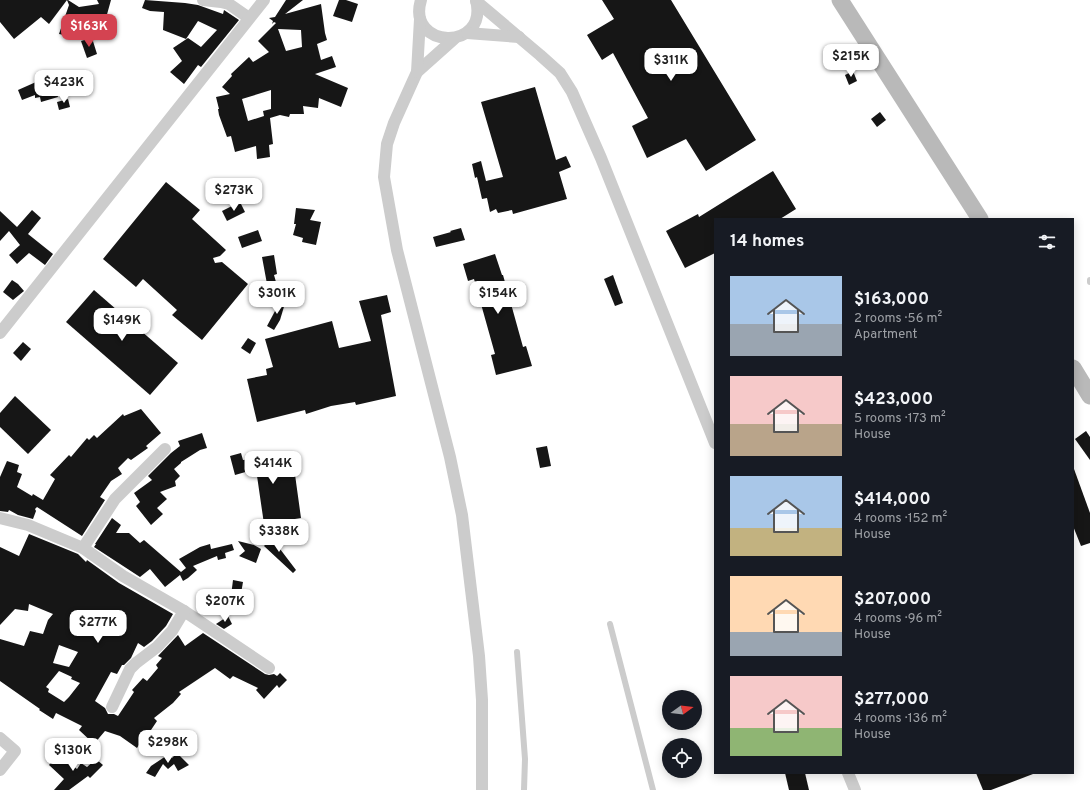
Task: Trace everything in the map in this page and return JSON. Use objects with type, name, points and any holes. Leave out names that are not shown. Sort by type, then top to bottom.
[{"type":"main road","points":[[840,0],[979,218]]},
{"type":"main road","points":[[1074,370],[1090,396]]},
{"type":"street","points":[[203,0],[229,4],[249,18]]},
{"type":"street","points":[[0,333],[264,0]]},
{"type":"street","points":[[418,72],[419,12],[421,0]]},
{"type":"street","points":[[476,0],[478,8],[475,22],[467,33],[454,39],[418,72],[402,105],[387,144],[384,177],[397,250],[450,457],[462,515],[480,671],[482,700],[482,790]]},
{"type":"street","points":[[476,0],[560,74],[572,92],[601,158],[714,440]]},
{"type":"street","points":[[420,19],[423,25],[433,35],[440,38],[454,39]]},
{"type":"street","points":[[467,33],[519,38]]},
{"type":"street","points":[[83,548],[115,499],[165,449]]},
{"type":"street","points":[[0,518],[28,525],[83,548],[123,576],[184,611],[269,668]]},
{"type":"street","points":[[112,706],[130,669],[157,647],[172,631],[184,611]]},
{"type":"street","points":[[0,738],[15,750],[0,770]]},
{"type":"street","points":[[848,774],[855,790]]},
{"type":"lane","points":[[610,624],[653,790]]},
{"type":"lane","points":[[517,652],[525,759],[524,790]]},
{"type":"building","points":[[0,0],[67,0],[49,24],[41,17],[14,39],[0,22]]},
{"type":"building","points":[[67,0],[79,7],[99,4],[97,0],[111,0],[106,18],[90,30],[74,21],[69,36],[59,34],[69,5]]},
{"type":"building","points":[[145,0],[198,5],[223,14],[224,10],[239,20],[201,67],[198,65],[184,84],[170,72],[182,61],[173,48],[188,38],[201,47],[217,30],[198,21],[186,39],[163,30],[164,12],[150,11],[142,8]]},
{"type":"building","points":[[286,0],[303,0],[285,14],[321,4],[327,40],[317,44],[321,60],[332,56],[336,67],[315,74],[348,88],[341,107],[319,98],[318,108],[303,106],[304,114],[290,114],[289,117],[280,115],[270,118],[273,144],[269,145],[270,157],[257,159],[256,146],[235,152],[231,136],[227,137],[219,115],[216,97],[230,94],[222,87],[232,76],[231,74],[249,57],[253,62],[269,52],[258,41],[276,23],[274,22],[272,24],[273,21],[269,18],[275,17]],"holes":[[[278,29],[301,30],[302,47],[286,51]],[[271,90],[271,109],[263,111],[264,116],[248,121],[242,99]]]},
{"type":"building","points":[[339,0],[346,0],[358,4],[352,22],[333,16]]},
{"type":"building","points":[[602,0],[671,0],[756,140],[706,171],[686,139],[647,158],[632,126],[648,118],[613,53],[602,60],[587,35],[614,19]]},
{"type":"building","points":[[92,38],[97,54],[87,58],[81,41]]},
{"type":"building","points":[[853,71],[857,81],[849,85],[845,75]]},
{"type":"building","points":[[53,78],[58,97],[41,102],[40,97],[35,98],[35,95],[22,100],[18,90],[36,82]]},
{"type":"building","points":[[535,87],[556,160],[566,156],[571,167],[559,172],[567,199],[513,214],[512,210],[498,213],[496,209],[490,212],[487,198],[482,199],[477,177],[475,178],[472,164],[481,161],[486,181],[503,177],[481,102]]},
{"type":"building","points":[[68,99],[70,107],[59,110],[57,102]]},
{"type":"building","points":[[880,112],[886,120],[877,127],[871,119]]},
{"type":"building","points":[[773,171],[796,209],[782,218],[714,218],[714,254],[685,268],[666,231],[698,214],[699,217]]},
{"type":"building","points":[[166,182],[200,210],[192,219],[226,250],[220,256],[213,258],[215,263],[222,262],[248,284],[202,340],[172,315],[177,310],[143,279],[136,287],[103,259]]},
{"type":"building","points":[[240,202],[245,212],[227,221],[222,211]]},
{"type":"building","points":[[296,208],[315,210],[310,220],[321,222],[316,245],[302,242],[303,238],[293,235],[296,224],[294,224]]},
{"type":"building","points":[[32,210],[41,218],[28,234],[53,254],[45,265],[29,253],[17,264],[9,255],[20,245],[9,231],[0,241],[0,211],[17,227]]},
{"type":"building","points":[[461,228],[465,240],[436,247],[433,237]]},
{"type":"building","points":[[258,230],[262,241],[242,248],[238,237]]},
{"type":"building","points":[[495,254],[503,275],[523,347],[526,346],[532,366],[496,375],[491,355],[495,354],[474,279],[468,281],[463,264]]},
{"type":"building","points":[[274,255],[277,274],[274,275],[276,282],[267,284],[262,257]]},
{"type":"building","points":[[613,275],[623,303],[615,306],[604,279]]},
{"type":"building","points":[[12,280],[24,291],[13,300],[3,292]]},
{"type":"building","points":[[94,290],[178,363],[150,395],[66,322]]},
{"type":"building","points":[[387,295],[391,312],[381,315],[396,396],[356,405],[355,402],[331,406],[306,414],[305,410],[257,422],[247,379],[267,375],[266,369],[273,367],[265,339],[332,321],[339,348],[371,341],[359,301]]},
{"type":"building","points":[[282,298],[286,300],[280,320],[274,330],[267,326]]},
{"type":"building","points":[[248,338],[256,343],[250,354],[241,348]]},
{"type":"building","points":[[23,342],[31,349],[21,361],[13,353]]},
{"type":"building","points":[[15,396],[51,430],[28,454],[0,427],[0,413]]},
{"type":"building","points":[[141,409],[161,433],[146,446],[148,448],[131,460],[128,458],[118,468],[122,474],[111,481],[100,497],[105,500],[82,536],[37,507],[35,509],[36,511],[33,519],[18,515],[9,510],[8,512],[0,511],[0,477],[7,461],[19,465],[17,472],[22,474],[17,487],[32,496],[33,494],[43,500],[55,479],[50,475],[69,455],[71,457],[87,438],[89,440],[94,435],[97,438],[123,414],[124,416]]},
{"type":"building","points":[[1086,431],[1090,437],[1090,460],[1075,439]]},
{"type":"building","points":[[202,433],[207,448],[200,450],[181,462],[174,469],[180,476],[175,481],[176,486],[160,492],[167,499],[157,508],[163,514],[151,525],[136,506],[140,502],[134,493],[152,480],[148,476],[180,446],[178,441]]},
{"type":"building","points":[[547,446],[551,466],[540,468],[536,448]]},
{"type":"building","points":[[241,453],[243,460],[292,453],[301,518],[264,524],[256,469],[235,475],[230,456]]},
{"type":"building","points":[[1074,469],[1090,513],[1090,543],[1081,546],[1074,528]]},
{"type":"building","points":[[112,518],[121,525],[116,533],[129,533],[140,543],[144,540],[181,572],[186,568],[179,559],[200,547],[210,544],[211,549],[232,544],[234,550],[225,553],[226,558],[218,560],[217,556],[193,566],[197,570],[188,578],[183,581],[180,575],[165,587],[150,569],[140,577],[94,547]]},
{"type":"building","points":[[29,534],[78,554],[86,562],[87,560],[119,583],[173,614],[166,626],[152,641],[144,647],[138,643],[131,658],[124,665],[122,665],[117,674],[111,672],[95,701],[105,708],[108,714],[118,716],[134,692],[132,690],[143,678],[147,681],[158,668],[156,665],[162,658],[158,656],[178,635],[185,646],[203,633],[265,674],[274,674],[277,676],[280,673],[287,680],[279,688],[277,685],[264,699],[256,690],[258,688],[233,676],[230,679],[215,668],[179,692],[181,694],[173,703],[154,718],[157,721],[149,733],[147,732],[137,748],[120,736],[105,731],[94,744],[79,730],[82,726],[56,713],[53,719],[0,681],[0,639],[24,646],[30,631],[43,634],[48,620],[53,614],[29,604],[28,611],[15,609],[0,625],[0,547],[19,556]],"holes":[[[59,645],[78,652],[69,667],[53,663]],[[59,671],[72,677],[71,679],[80,683],[64,702],[48,692],[49,689],[46,687]]]},
{"type":"building","points":[[273,536],[280,542],[277,545],[296,570],[293,573],[264,546]]},
{"type":"building","points":[[238,541],[254,545],[261,549],[256,563],[239,556],[245,551]]},
{"type":"building","points":[[233,580],[243,582],[239,605],[230,604]]},
{"type":"building","points":[[228,616],[232,624],[224,629],[216,624]]},
{"type":"building","points":[[58,753],[77,769],[81,763],[87,767],[96,759],[103,765],[90,778],[88,776],[69,790],[54,790],[64,779],[49,765]]},
{"type":"building","points":[[177,753],[189,765],[178,771],[174,764],[168,769],[163,764],[155,777],[146,773],[151,766],[169,754],[172,758]]},
{"type":"building","points":[[785,774],[805,774],[809,790],[789,790]]},
{"type":"building","points":[[976,774],[1033,774],[991,790],[983,790]]}]
